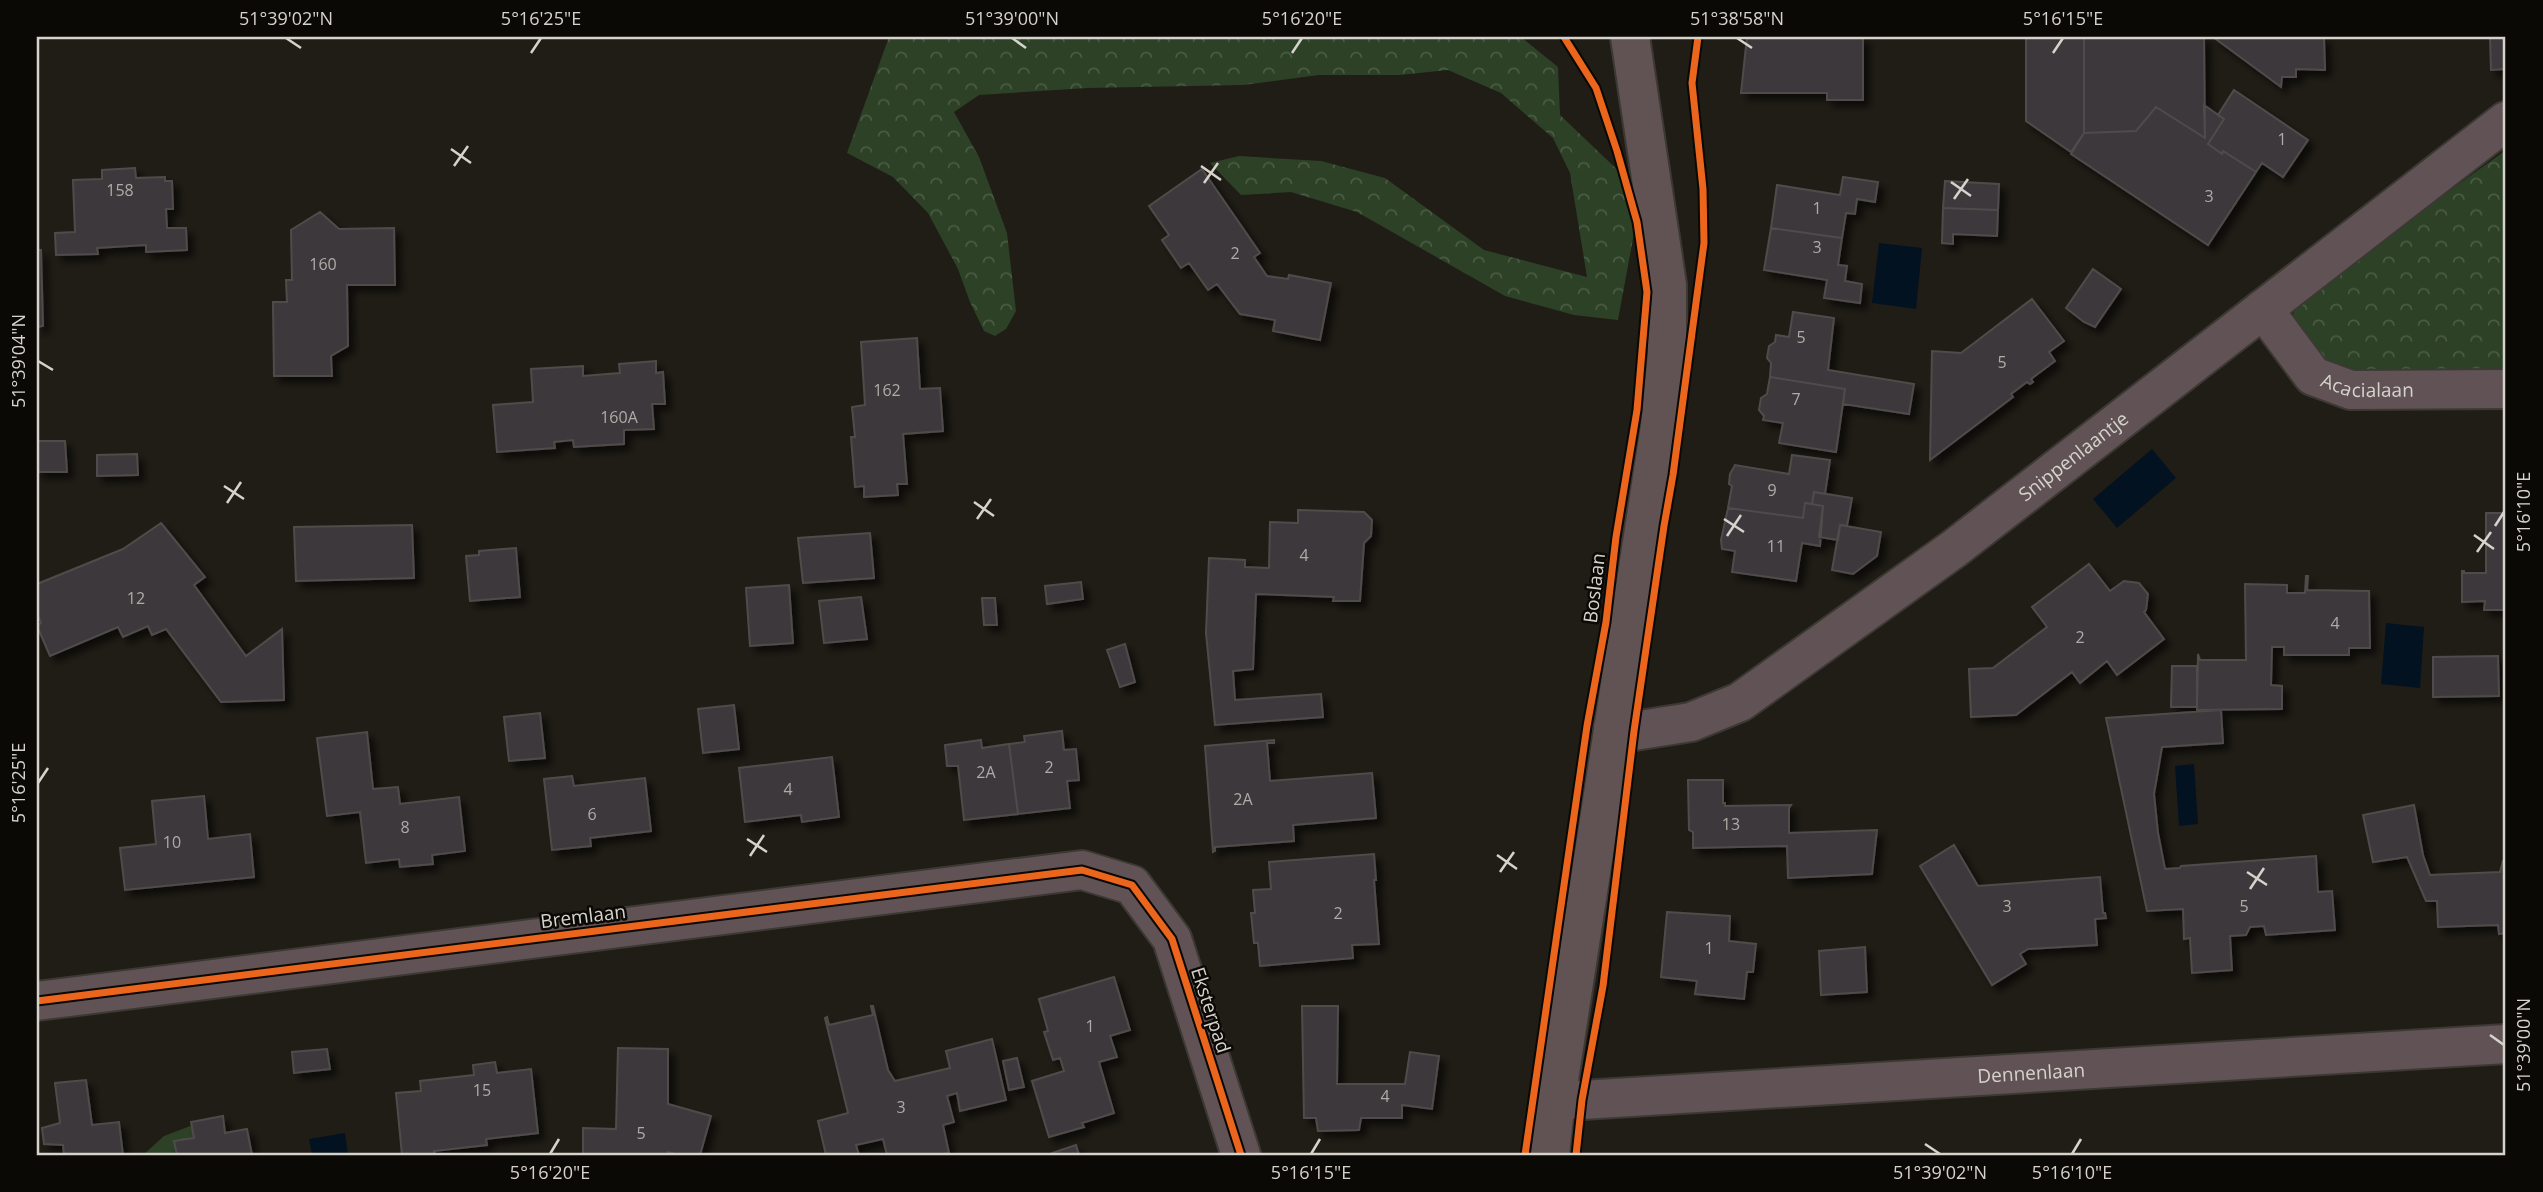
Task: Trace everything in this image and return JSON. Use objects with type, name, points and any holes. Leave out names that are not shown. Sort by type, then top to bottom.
[{"type":"main road","name":"Boslaan","points":[[1550,1155],[1556,1099],[1660,426],[1667,353],[1667,285],[1630,37]]},
{"type":"street","name":"Snippenlaantje","points":[[1613,728],[1634,730],[1691,722],[1740,702],[1955,548],[2506,121]]},
{"type":"street","name":"Acacialaan","points":[[2263,309],[2313,376],[2351,390],[2506,389]]},
{"type":"street","name":"Bremlaan","points":[[37,1001],[1082,870],[1132,886]]},
{"type":"street","name":"Eksterpad","points":[[1132,886],[1172,939],[1241,1155]]},
{"type":"street","name":"Dennenlaan","points":[[1556,1099],[1596,1099],[2506,1044]]},
{"type":"green space","points":[[889,37],[1521,37],[1558,67],[1560,115],[1627,179],[1634,233],[1618,320],[1574,315],[1505,296],[1357,212],[1291,192],[1241,195],[1210,163],[1239,156],[1321,161],[1385,178],[1484,250],[1587,277],[1570,173],[1553,138],[1501,93],[1448,70],[1400,75],[1319,75],[1243,85],[1087,88],[979,95],[954,112],[979,157],[1007,233],[1016,311],[1006,329],[995,336],[984,331],[958,269],[928,213],[893,177],[847,153]]},
{"type":"green space","points":[[2506,150],[2506,372],[2344,373],[2325,364],[2293,323],[2294,303]]},
{"type":"green space","points":[[193,1125],[229,1138],[258,1155],[143,1155],[164,1136]]},
{"type":"water","points":[[1879,243],[1922,248],[1916,309],[1872,303]]},
{"type":"water","points":[[2152,449],[2176,478],[2117,528],[2093,499]]},
{"type":"water","points":[[2386,623],[2424,627],[2420,688],[2381,684]]},
{"type":"water","points":[[2194,764],[2198,824],[2179,826],[2175,766]]},
{"type":"water","points":[[345,1133],[348,1155],[312,1155],[309,1139]]},
{"type":"building","points":[[1747,37],[1863,37],[1863,100],[1827,100],[1827,93],[1741,93]]},
{"type":"building","points":[[2026,37],[2084,37],[2084,133],[2071,152],[2026,121]]},
{"type":"building","points":[[2084,37],[2204,37],[2205,138],[2156,107],[2136,131],[2084,133]]},
{"type":"building","points":[[2213,37],[2324,37],[2325,70],[2296,69],[2296,77],[2282,77],[2281,87]]},
{"type":"building","points":[[2490,37],[2506,37],[2506,69],[2491,70]]},
{"type":"building","points":[[2234,90],[2308,140],[2283,177],[2262,163],[2256,172],[2208,144],[2224,119],[2218,115]]},
{"type":"building","points":[[2204,105],[2224,119],[2208,144],[2256,172],[2208,245],[2071,154],[2084,133],[2136,131],[2156,107],[2205,138]]},
{"type":"building","points":[[135,168],[136,178],[165,177],[165,181],[172,181],[173,209],[166,209],[167,228],[186,228],[187,250],[146,252],[146,245],[97,248],[98,254],[56,255],[55,233],[75,232],[73,180],[102,179],[102,170]]},
{"type":"building","points":[[1202,169],[1260,253],[1254,257],[1267,276],[1288,279],[1289,275],[1331,283],[1320,340],[1273,331],[1275,320],[1240,314],[1217,284],[1208,290],[1189,263],[1181,268],[1162,240],[1169,235],[1149,206]]},
{"type":"building","points":[[1843,177],[1878,182],[1875,202],[1857,199],[1855,214],[1846,213],[1842,238],[1771,228],[1777,185],[1840,195]]},
{"type":"building","points":[[1945,181],[1999,184],[1998,210],[1943,208]]},
{"type":"building","points":[[1943,208],[1998,210],[1997,236],[1953,234],[1953,244],[1942,243]]},
{"type":"building","points":[[320,212],[339,229],[394,228],[395,285],[347,285],[348,346],[331,356],[332,376],[274,376],[273,302],[287,302],[286,280],[292,280],[291,230]]},
{"type":"building","points":[[1771,228],[1842,238],[1838,265],[1847,266],[1845,281],[1862,284],[1860,303],[1824,298],[1827,280],[1764,270]]},
{"type":"building","points":[[37,250],[41,250],[43,326],[37,327]]},
{"type":"building","points":[[2093,269],[2121,289],[2095,327],[2066,308]]},
{"type":"building","points":[[2032,299],[2064,341],[2049,352],[2055,361],[2031,379],[2033,382],[2027,382],[2011,394],[2013,397],[1930,460],[1932,351],[1961,353]]},
{"type":"building","points":[[1793,312],[1834,318],[1828,370],[1914,384],[1909,414],[1843,404],[1845,389],[1770,377],[1771,363],[1767,358],[1769,346],[1775,342],[1776,335],[1789,337]]},
{"type":"building","points":[[917,338],[920,389],[940,388],[943,431],[903,434],[907,484],[897,484],[898,495],[864,497],[864,486],[855,487],[851,437],[855,437],[852,407],[865,405],[861,342]]},
{"type":"building","points":[[656,361],[656,373],[663,372],[665,404],[652,404],[654,429],[624,430],[624,444],[574,447],[573,440],[554,442],[555,448],[497,452],[493,405],[533,402],[531,369],[583,366],[583,376],[620,373],[619,364]]},
{"type":"building","points":[[1770,377],[1845,389],[1836,452],[1779,443],[1783,423],[1763,420],[1764,416],[1759,410],[1761,398],[1767,394]]},
{"type":"building","points":[[37,441],[65,441],[67,472],[37,472]]},
{"type":"building","points":[[137,454],[138,475],[97,476],[97,455]]},
{"type":"building","points":[[1792,455],[1830,460],[1825,494],[1814,492],[1812,504],[1805,503],[1803,518],[1728,508],[1732,486],[1729,484],[1730,474],[1735,465],[1789,474]]},
{"type":"building","points":[[1814,492],[1852,498],[1847,526],[1840,525],[1838,540],[1819,537],[1823,506],[1812,504]]},
{"type":"building","points":[[1805,503],[1823,506],[1820,546],[1802,543],[1796,581],[1732,572],[1735,551],[1722,549],[1721,540],[1728,508],[1803,518]]},
{"type":"building","points":[[1298,510],[1364,512],[1372,520],[1371,536],[1364,543],[1360,601],[1333,601],[1334,597],[1256,594],[1253,669],[1233,671],[1235,700],[1321,694],[1323,717],[1215,725],[1206,633],[1209,558],[1245,560],[1245,567],[1269,568],[1270,522],[1298,523]]},
{"type":"building","points":[[2486,513],[2506,513],[2506,610],[2484,610],[2485,601],[2462,602],[2462,571],[2486,573]]},
{"type":"building","points":[[161,523],[205,577],[194,585],[246,656],[282,629],[284,700],[221,702],[166,629],[152,635],[148,626],[123,637],[118,627],[50,656],[37,626],[41,623],[37,613],[37,584],[123,549]]},
{"type":"building","points":[[412,525],[414,578],[296,581],[294,527]]},
{"type":"building","points":[[1840,525],[1881,532],[1877,556],[1853,574],[1832,570]]},
{"type":"building","points":[[870,533],[874,578],[803,583],[798,538]]},
{"type":"building","points":[[516,548],[520,597],[470,601],[466,556],[479,555],[479,551]]},
{"type":"building","points":[[2089,564],[2110,591],[2124,581],[2139,583],[2148,594],[2144,612],[2164,639],[2117,675],[2107,661],[2080,683],[2072,672],[2016,715],[1971,717],[1969,669],[1993,668],[2047,627],[2032,607]]},
{"type":"building","points":[[2306,576],[2307,590],[2369,591],[2370,648],[2349,648],[2349,655],[2284,655],[2284,647],[2272,647],[2271,685],[2282,686],[2282,709],[2197,710],[2198,654],[2200,660],[2246,660],[2245,584],[2287,585],[2287,593],[2305,593]]},
{"type":"building","points":[[1081,582],[1083,599],[1047,604],[1045,586]]},
{"type":"building","points":[[789,585],[793,643],[750,646],[746,588]]},
{"type":"building","points":[[861,597],[867,639],[824,643],[819,601]]},
{"type":"building","points":[[982,598],[995,598],[997,625],[984,625]]},
{"type":"building","points":[[1125,644],[1135,682],[1120,687],[1107,650]]},
{"type":"building","points":[[2498,656],[2499,696],[2433,697],[2433,657]]},
{"type":"building","points":[[2172,666],[2197,666],[2197,707],[2171,707]]},
{"type":"building","points":[[734,705],[739,749],[703,753],[698,709]]},
{"type":"building","points":[[2221,710],[2223,743],[2162,747],[2154,794],[2165,869],[2316,856],[2318,892],[2332,891],[2335,930],[2266,935],[2264,926],[2250,927],[2246,935],[2230,936],[2232,970],[2192,973],[2190,938],[2184,939],[2183,909],[2147,911],[2106,718]]},
{"type":"building","points":[[540,713],[545,758],[509,761],[504,717]]},
{"type":"building","points":[[1062,731],[1064,750],[1076,749],[1079,780],[1067,781],[1070,808],[1018,814],[1009,744],[1025,742],[1024,736]]},
{"type":"building","points":[[367,732],[373,789],[398,787],[400,804],[459,797],[465,851],[432,855],[433,864],[400,867],[399,859],[366,863],[360,812],[327,816],[317,738]]},
{"type":"building","points":[[981,740],[982,748],[1009,744],[1018,814],[964,820],[958,766],[947,766],[945,745]]},
{"type":"building","points":[[1274,740],[1274,743],[1267,743],[1270,781],[1372,773],[1376,818],[1293,825],[1294,841],[1215,847],[1213,852],[1205,746]]},
{"type":"building","points":[[832,757],[839,817],[802,822],[801,815],[745,822],[739,768]]},
{"type":"building","points":[[572,776],[574,786],[645,778],[651,831],[590,838],[591,846],[552,850],[544,779]]},
{"type":"building","points":[[1688,780],[1723,780],[1725,806],[1791,805],[1789,833],[1877,830],[1872,874],[1788,878],[1787,846],[1693,848],[1693,832],[1689,830]]},
{"type":"building","points":[[204,796],[208,839],[250,834],[254,877],[125,890],[120,848],[156,844],[152,801]]},
{"type":"building","points":[[2414,805],[2423,855],[2430,875],[2500,872],[2503,861],[2506,861],[2506,933],[2499,934],[2498,925],[2438,927],[2437,901],[2426,901],[2407,857],[2373,862],[2363,815]]},
{"type":"building","points":[[1954,845],[1978,886],[2100,877],[2103,913],[2106,918],[2095,919],[2097,945],[2028,949],[2020,954],[2026,964],[1992,985],[1920,866]]},
{"type":"building","points":[[1374,854],[1379,944],[1352,945],[1353,958],[1260,966],[1251,913],[1255,913],[1253,890],[1271,889],[1269,862]]},
{"type":"building","points":[[1667,912],[1730,916],[1729,941],[1756,944],[1753,972],[1747,972],[1744,999],[1695,994],[1697,981],[1661,977]]},
{"type":"building","points":[[1865,947],[1867,992],[1821,995],[1819,951]]},
{"type":"building","points":[[1114,977],[1130,1030],[1110,1036],[1117,1057],[1099,1062],[1114,1113],[1082,1123],[1084,1127],[1049,1137],[1032,1081],[1064,1071],[1060,1058],[1053,1060],[1044,1032],[1048,1031],[1039,999]]},
{"type":"building","points":[[871,1006],[888,1070],[895,1081],[950,1068],[946,1051],[992,1039],[1006,1100],[960,1111],[957,1093],[947,1096],[954,1122],[943,1125],[949,1153],[887,1155],[883,1139],[856,1145],[859,1155],[826,1155],[818,1121],[848,1113],[825,1018],[827,1017],[829,1025],[873,1015]]},
{"type":"building","points":[[1302,1006],[1338,1006],[1337,1084],[1405,1084],[1410,1052],[1439,1056],[1432,1109],[1402,1105],[1402,1118],[1361,1118],[1359,1130],[1318,1131],[1316,1118],[1304,1118]]},
{"type":"building","points":[[618,1048],[668,1049],[668,1104],[711,1116],[700,1155],[668,1152],[667,1155],[583,1155],[583,1128],[616,1129]]},
{"type":"building","points":[[327,1049],[330,1069],[294,1073],[292,1052]]},
{"type":"building","points":[[1017,1058],[1024,1087],[1009,1090],[1003,1061]]},
{"type":"building","points":[[495,1062],[497,1073],[531,1069],[538,1133],[486,1139],[487,1145],[434,1151],[435,1155],[402,1155],[396,1093],[421,1091],[420,1081],[474,1075],[473,1065]]},
{"type":"building","points":[[86,1080],[92,1125],[119,1122],[123,1155],[64,1155],[63,1145],[44,1144],[42,1128],[60,1123],[55,1083]]},
{"type":"building","points":[[223,1116],[225,1133],[247,1129],[252,1155],[177,1155],[174,1141],[194,1138],[191,1122]]},
{"type":"building","points":[[1076,1145],[1079,1155],[1052,1153]]},
{"type":"cycle path","points":[[1525,1155],[1587,726],[1606,622],[1616,537],[1637,410],[1647,292],[1637,222],[1617,151],[1596,88],[1564,37]]},
{"type":"cycle path","points":[[1576,1155],[1582,1100],[1603,986],[1634,731],[1673,475],[1704,243],[1703,189],[1692,83],[1698,37]]},
{"type":"cycle path","points":[[37,1001],[1082,870],[1132,885],[1172,939],[1241,1155]]}]
